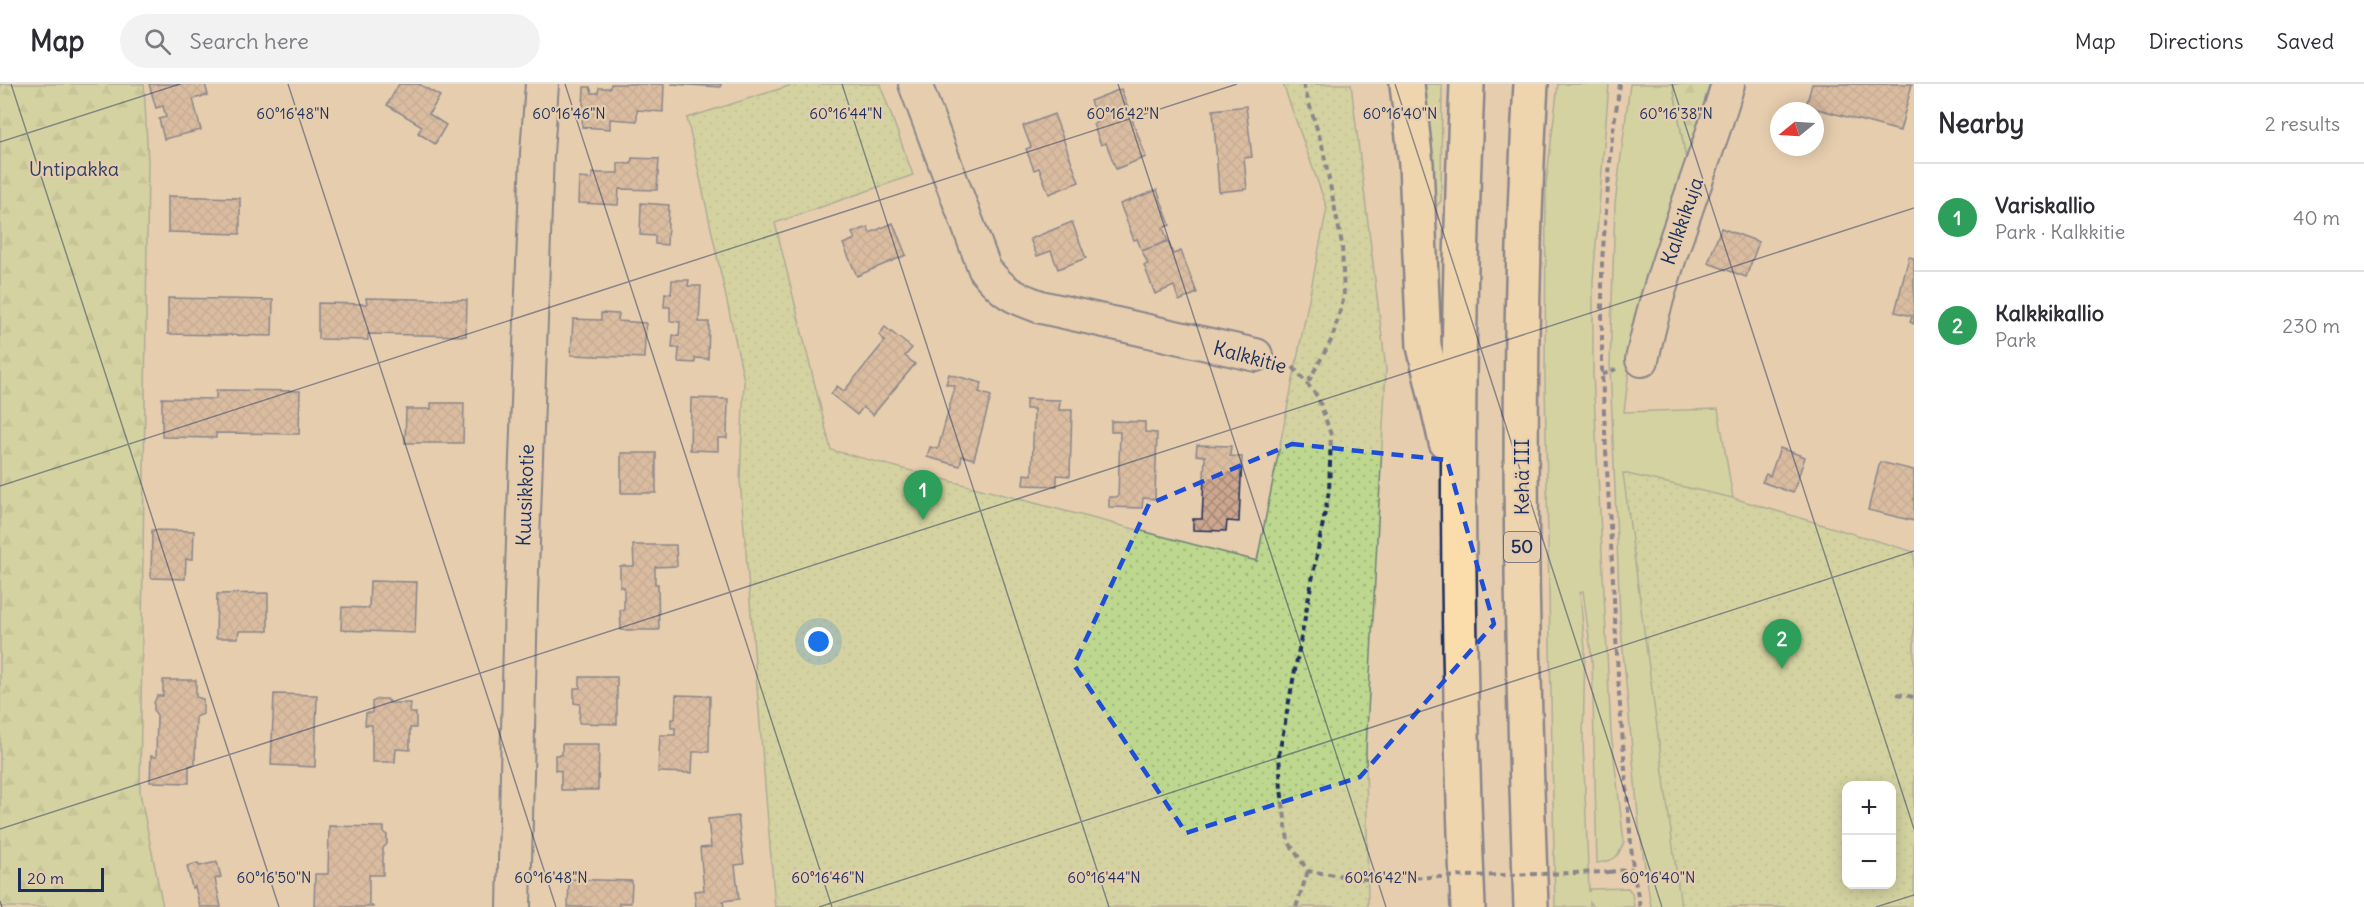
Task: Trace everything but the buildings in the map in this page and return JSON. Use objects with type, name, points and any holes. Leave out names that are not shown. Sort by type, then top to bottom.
[{"type":"highway","points":[[1407,84],[1416,164],[1424,346],[1458,498]]},
{"type":"highway","points":[[1467,84],[1461,222],[1458,498],[1468,907]]},
{"type":"highway","name":"Kehä III","points":[[1530,84],[1525,186],[1521,381],[1526,775],[1531,907]]},
{"type":"street","name":"Kuusikkotie","points":[[514,907],[521,597],[537,153],[542,84]]},
{"type":"street","name":"Kalkkitie","points":[[915,84],[985,270],[1000,289],[1018,299],[1041,307],[1256,355]]},
{"type":"street","name":"Kalkkikuja","points":[[1642,360],[1665,268],[1728,84]]},
{"type":"path","points":[[1303,84],[1322,145],[1342,244],[1344,297],[1332,339],[1307,384]]},
{"type":"path","points":[[1620,84],[1612,137],[1602,261],[1602,375],[1618,681],[1633,868],[1640,907]]},
{"type":"path","name":"Kalkkitie","points":[[1256,355],[1293,367],[1318,397],[1331,435],[1329,491],[1279,754],[1288,840],[1308,871]]},
{"type":"path","points":[[1897,694],[1914,697]]},
{"type":"path","points":[[1296,907],[1308,871],[1363,879],[1609,872],[1633,868]]},
{"type":"highlighted area","points":[[1292,444],[1447,460],[1494,624],[1360,777],[1186,833],[1074,665],[1149,504]]},
{"type":"green space","name":"Untipakka","points":[[0,84],[144,84],[148,162],[140,793],[163,907],[0,907]]},
{"type":"green space","points":[[795,84],[880,84],[913,175],[775,223],[831,450],[1257,561],[1327,208],[1283,84],[1351,84],[1386,370],[1366,750],[1368,907],[775,907],[740,480],[744,380],[687,118]]},
{"type":"green space","points":[[1420,84],[1442,84],[1441,201],[1430,214]]},
{"type":"green space","points":[[1558,84],[1609,84],[1593,281],[1593,374],[1611,732],[1624,842],[1615,858],[1597,863],[1592,661],[1583,591],[1580,593],[1585,649],[1583,743],[1589,892],[1590,889],[1628,888],[1632,893],[1634,907],[1594,907],[1590,902],[1590,907],[1555,907],[1545,384],[1546,184]]},
{"type":"green space","points":[[1630,84],[1673,84],[1686,159],[1633,338],[1624,412],[1718,409],[1733,498],[1791,907],[1651,907],[1639,826],[1620,617],[1610,365],[1615,204]]},
{"type":"green space","points":[[1673,84],[1710,84],[1686,159]]},
{"type":"green space","points":[[1623,473],[1733,498],[1914,552],[1914,907],[1681,907]]},
{"type":"place","name":"Variskallio","points":[[923,520]]},
{"type":"place","name":"Kalkkikallio","points":[[1782,669]]}]
